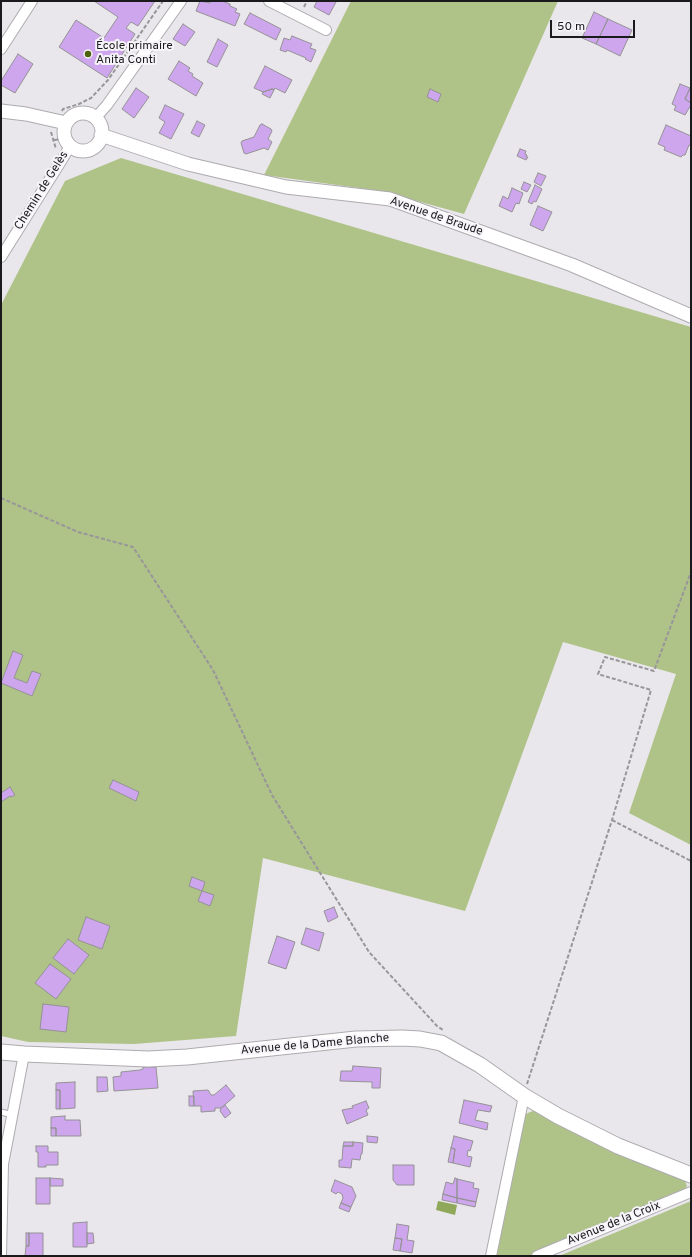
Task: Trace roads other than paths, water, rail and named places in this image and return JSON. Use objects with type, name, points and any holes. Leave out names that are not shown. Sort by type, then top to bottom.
[{"type":"main road","name":"Avenue de la Dame Blanche","points":[[1,1052],[148,1059],[187,1057],[356,1039],[402,1038],[440,1043],[480,1065],[524,1096],[558,1116],[618,1146],[691,1175]]},
{"type":"street","points":[[1,50],[32,1]]},
{"type":"street","points":[[94,117],[107,105],[181,1]]},
{"type":"street","points":[[269,1],[326,30]]},
{"type":"street","points":[[1,111],[26,114],[66,123]]},
{"type":"street","points":[[81,113],[94,117],[100,125],[101,135],[96,145],[86,151],[74,149],[63,141],[64,128],[70,118],[81,113]]},
{"type":"street","name":"Avenue de Braude","points":[[101,135],[188,164],[286,187],[390,199],[572,265],[691,316]]},
{"type":"street","name":"Chemin de Gelès","points":[[1,257],[63,141]]},
{"type":"street","points":[[1,1256],[3,1164],[24,1054]]},
{"type":"street","points":[[491,1256],[524,1096]]},
{"type":"street","name":"Avenue de la Croix","points":[[537,1256],[691,1192]]},
{"type":"lane","points":[[1,1112],[13,1115]]},
{"type":"place","name":"École primaire Anita Conti","points":[[88,54]]}]
